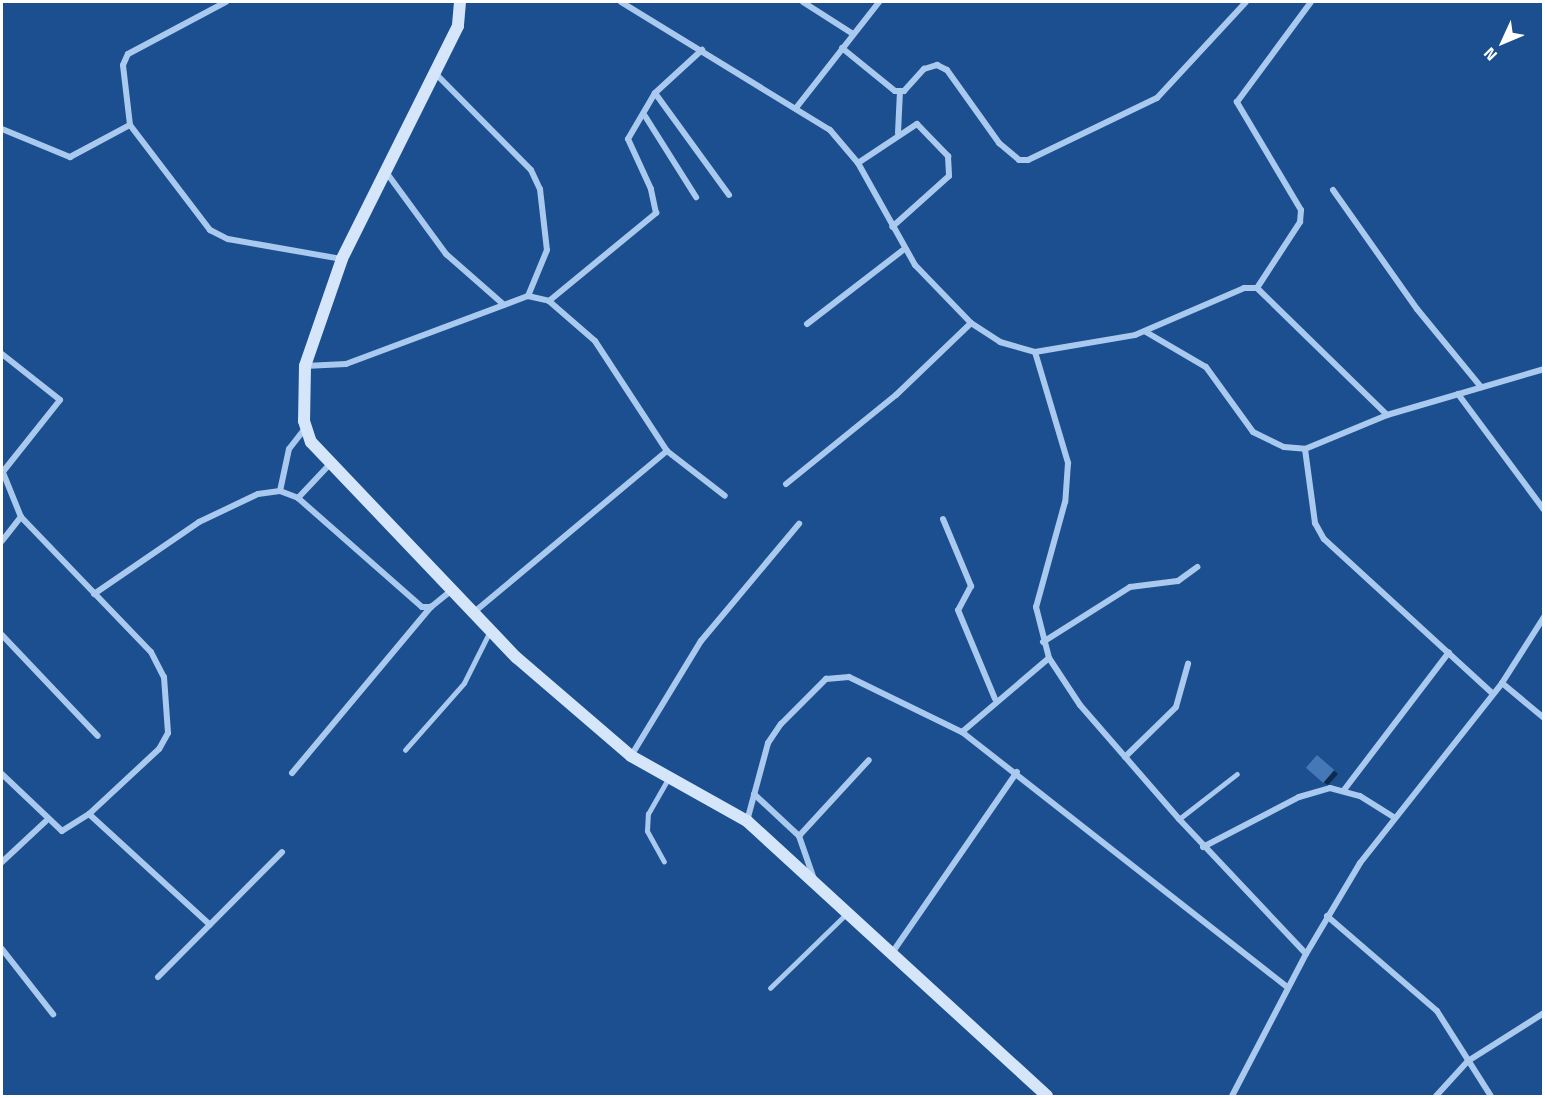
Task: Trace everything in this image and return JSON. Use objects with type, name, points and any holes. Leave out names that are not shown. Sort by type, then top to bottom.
[{"type":"street","points":[[226,2],[128,54],[123,65],[130,125],[210,230],[237,241],[342,259]]},
{"type":"street","points":[[460,2],[458,26],[342,259],[305,366],[306,427],[329,465],[490,631],[631,756],[747,821],[814,879],[1047,1096]]},
{"type":"street","points":[[621,2],[830,130],[858,163],[903,250],[971,323],[1016,350],[1035,352],[1146,332],[1216,299],[1257,288],[1300,222],[1301,210],[1237,102],[1311,2]]},
{"type":"street","points":[[803,2],[853,34]]},
{"type":"street","points":[[796,108],[879,2]]},
{"type":"street","points":[[898,133],[900,91],[924,69],[938,65],[947,70],[999,143],[1019,160],[1028,160],[1158,98],[1246,2]]},
{"type":"street","points":[[842,48],[900,91]]},
{"type":"street","points":[[549,300],[656,213],[651,189],[628,139],[645,116],[655,93],[702,50]]},
{"type":"street","points":[[435,73],[531,170],[540,189],[547,250],[528,296]]},
{"type":"street","points":[[655,93],[729,195]]},
{"type":"street","points":[[645,116],[696,197]]},
{"type":"street","points":[[858,163],[898,133],[917,124],[925,129],[952,169],[892,227]]},
{"type":"street","points":[[2,129],[70,157],[130,125]]},
{"type":"street","points":[[386,171],[446,254],[504,305]]},
{"type":"street","points":[[1333,190],[1417,309],[1481,387]]},
{"type":"street","points":[[807,324],[903,250]]},
{"type":"street","points":[[1257,288],[1387,415]]},
{"type":"street","points":[[305,366],[346,364],[528,296],[549,300],[595,341],[668,451],[725,496]]},
{"type":"street","points":[[786,484],[896,395],[971,323]]},
{"type":"street","points":[[1146,332],[1206,367],[1253,432],[1305,449],[1387,415],[1544,369]]},
{"type":"street","points":[[1035,352],[1068,464],[1065,502],[1036,608],[1049,658],[1125,757],[1203,847],[1306,954]]},
{"type":"street","points":[[2,354],[60,400],[2,472],[21,517],[159,664],[168,733],[159,749],[89,814],[63,831],[46,820],[2,774]]},
{"type":"street","points":[[1458,394],[1544,510]]},
{"type":"street","points":[[280,491],[289,449],[306,427]]},
{"type":"street","points":[[1305,449],[1315,523],[1324,539],[1492,694]]},
{"type":"street","points":[[473,614],[668,451]]},
{"type":"street","points":[[298,498],[329,465]]},
{"type":"street","points":[[94,594],[199,522],[258,494],[280,491],[298,498],[411,599],[431,607]]},
{"type":"street","points":[[2,541],[21,517]]},
{"type":"street","points":[[943,519],[971,586],[958,610],[995,699]]},
{"type":"street","points":[[631,756],[702,641],[799,524]]},
{"type":"street","points":[[1043,642],[1130,587],[1178,581],[1197,567]]},
{"type":"street","points":[[292,773],[431,607],[451,591]]},
{"type":"street","points":[[1232,1096],[1287,987],[1327,916],[1394,817],[1502,683],[1544,617]]},
{"type":"street","points":[[2,635],[98,736]]},
{"type":"street","points":[[1344,790],[1449,652]]},
{"type":"street","points":[[962,732],[995,699],[1049,658]]},
{"type":"street","points":[[1125,757],[1176,707],[1188,664]]},
{"type":"street","points":[[747,821],[774,733],[837,674],[962,732],[1017,772],[1287,987]]},
{"type":"street","points":[[1502,683],[1544,718]]},
{"type":"street","points":[[799,836],[869,760]]},
{"type":"street","points":[[892,953],[1017,772]]},
{"type":"street","points":[[1203,847],[1299,797],[1330,788],[1344,790],[1394,817]]},
{"type":"street","points":[[754,794],[799,836],[814,879]]},
{"type":"street","points":[[89,814],[210,925]]},
{"type":"street","points":[[2,862],[46,820]]},
{"type":"street","points":[[158,977],[282,852]]},
{"type":"street","points":[[1327,916],[1422,996],[1491,1096]]},
{"type":"street","points":[[2,949],[53,1014]]},
{"type":"street","points":[[1436,1096],[1468,1061],[1544,1012]]},
{"type":"lane","points":[[405,750],[464,683],[490,631]]},
{"type":"lane","points":[[1179,819],[1237,774]]},
{"type":"lane","points":[[664,862],[647,831],[648,814],[668,778]]},
{"type":"lane","points":[[770,988],[848,911]]},
{"type":"building","points":[[1317,755],[1334,770],[1323,783],[1306,768]]}]
